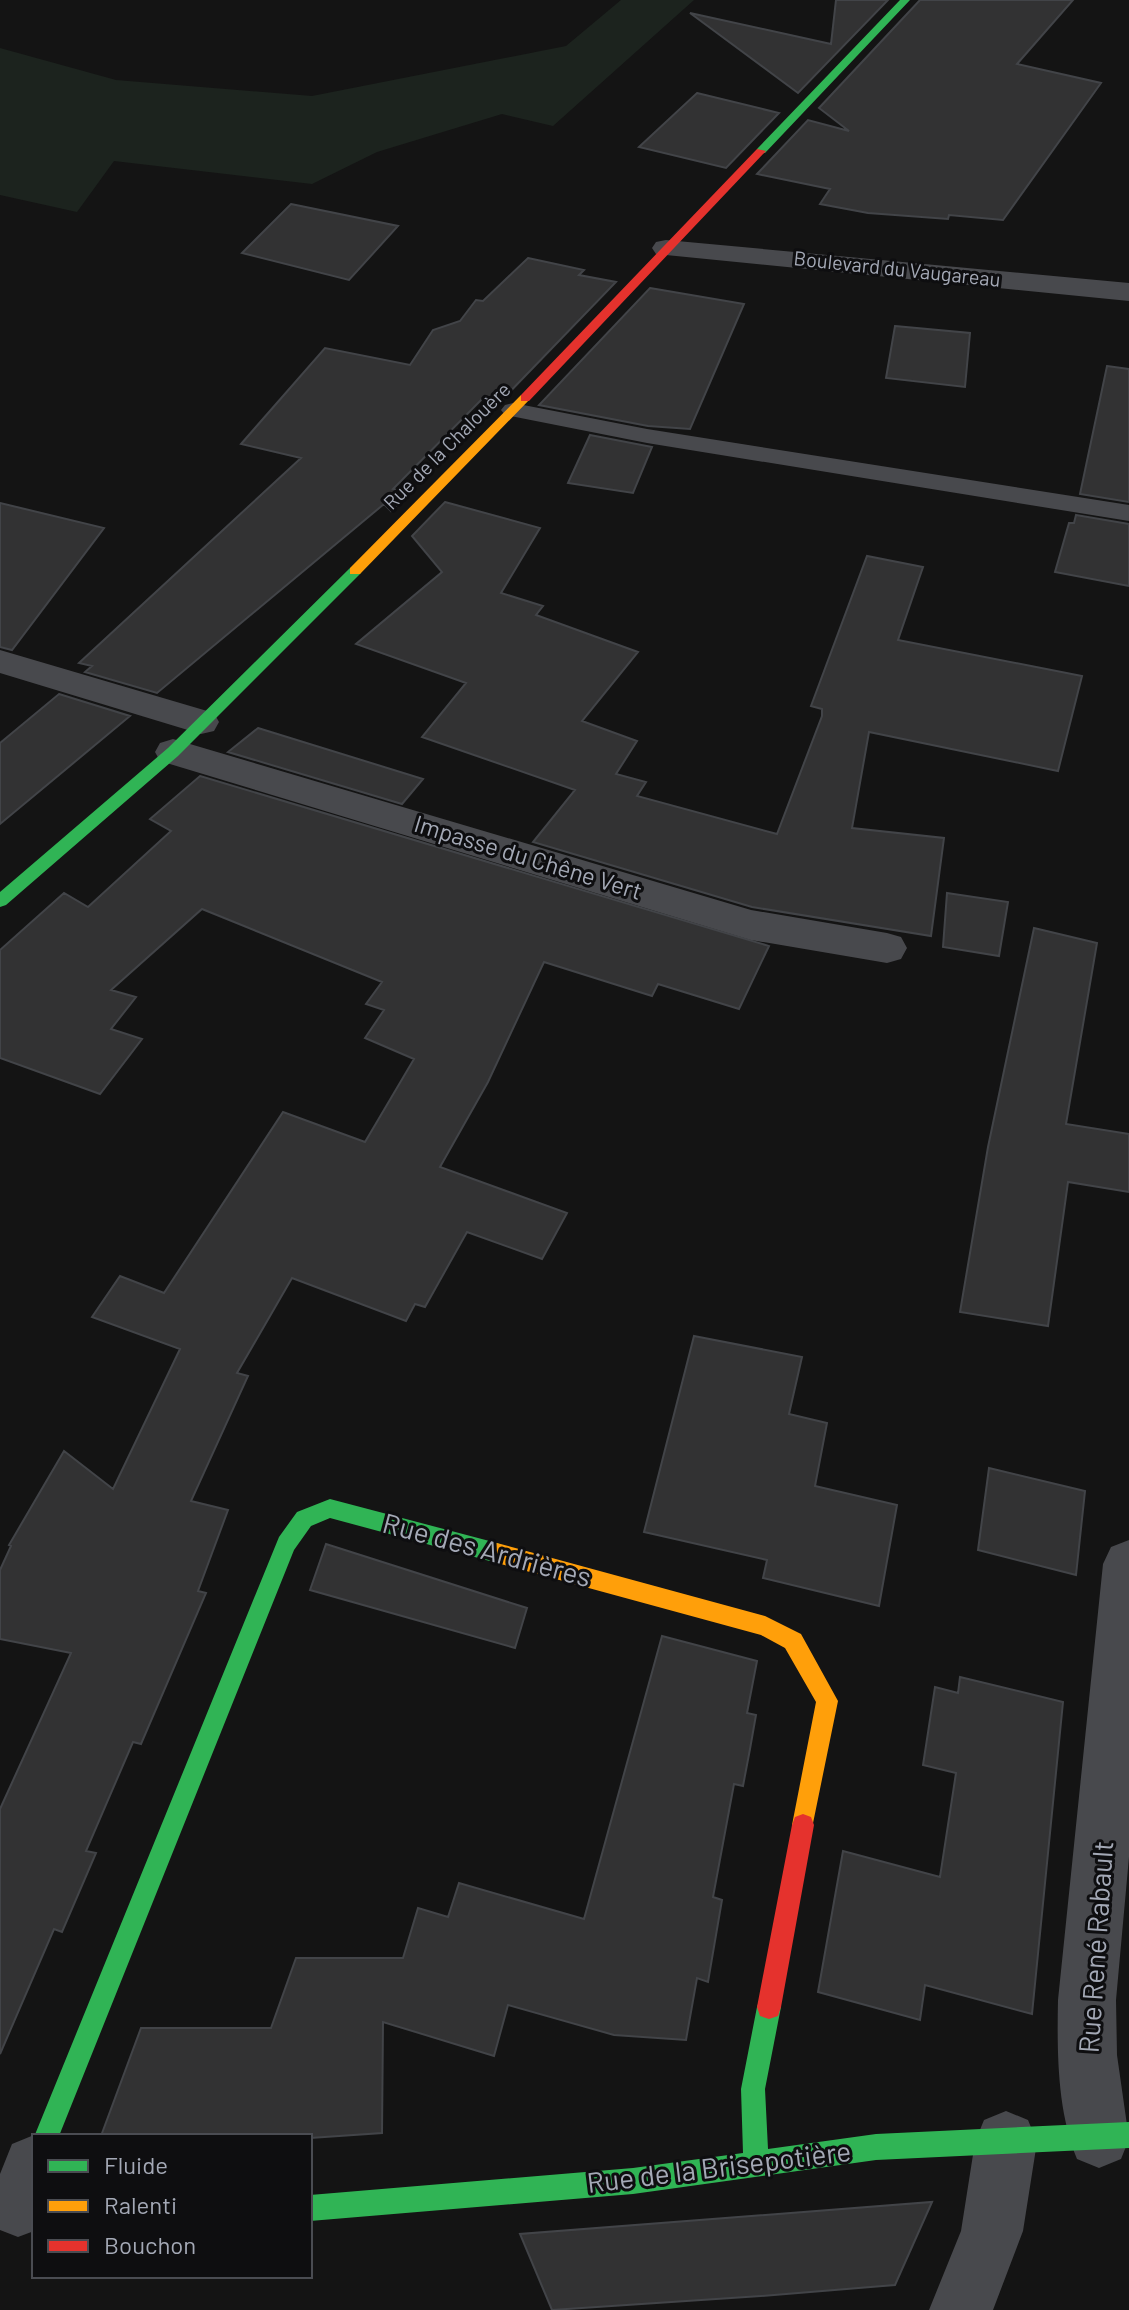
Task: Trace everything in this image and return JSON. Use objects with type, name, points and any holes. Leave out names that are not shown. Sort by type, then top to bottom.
[{"type":"street","name":"Rue de la Chalouère","points":[[0,901],[173,752],[239,689],[513,410],[905,0]]},
{"type":"street","name":"Boulevard du Vaugareau","points":[[693,221],[737,239],[772,246],[1129,283]]},
{"type":"street","name":"Boulevard du Vaugareau","points":[[666,248],[1129,292]]},
{"type":"street","points":[[0,661],[201,722]]},
{"type":"street","name":"Impasse du Chêne Vert","points":[[173,752],[751,925],[887,948]]},
{"type":"street","name":"Rue des Ardrières","points":[[47,2134],[286,1544],[304,1519],[330,1508],[765,1626],[793,1641],[827,1701],[753,2089],[756,2165]]},
{"type":"street","name":"Rue René Rabault","points":[[1114,2136],[1087,2055],[1087,2000],[1129,1564]]},
{"type":"street","name":"Rue de la Brisepotière","points":[[312,2208],[633,2181],[876,2147],[1114,2136]]},
{"type":"street","points":[[961,2310],[992,2231],[1006,2142]]},
{"type":"lane","points":[[513,410],[647,436],[1129,513]]},
{"type":"shaded area","points":[[621,0],[694,0],[553,126],[502,114],[377,152],[312,184],[114,161],[77,212],[0,195],[0,48],[116,80],[312,96],[566,46]]},
{"type":"building","points":[[836,0],[888,0],[798,93],[690,13],[831,44]]},
{"type":"building","points":[[920,0],[1073,0],[1017,64],[1101,83],[1003,220],[868,213],[820,204],[830,189],[757,174],[808,120],[849,131],[819,108]]},
{"type":"building","points":[[697,93],[779,113],[726,168],[639,147]]},
{"type":"building","points":[[291,204],[398,226],[349,280],[242,253]]},
{"type":"building","points":[[528,258],[584,270],[579,275],[616,282],[502,400],[484,397],[393,489],[409,493],[391,511],[384,504],[157,693],[85,672],[92,666],[79,663],[301,458],[241,444],[325,348],[410,365],[433,330],[460,321],[476,300],[483,301]]},
{"type":"building","points":[[650,288],[744,304],[690,429],[648,426],[539,405]]},
{"type":"building","points":[[895,326],[970,333],[965,387],[886,378]]},
{"type":"building","points":[[1107,366],[1129,369],[1129,502],[1080,494]]},
{"type":"building","points":[[590,435],[652,447],[633,493],[568,483]]},
{"type":"building","points":[[445,502],[540,528],[501,593],[543,606],[536,615],[638,652],[582,721],[637,741],[616,774],[646,782],[637,796],[777,834],[822,716],[822,709],[811,706],[867,556],[923,567],[898,640],[1082,676],[1058,771],[869,732],[852,828],[944,838],[931,936],[752,907],[533,842],[575,790],[422,737],[466,683],[356,644],[442,572],[412,536]]},
{"type":"building","points":[[0,503],[104,528],[12,650],[0,647]]},
{"type":"building","points":[[1076,515],[1129,524],[1129,586],[1055,572],[1069,523],[1074,523]]},
{"type":"building","points":[[59,694],[130,716],[0,824],[0,743]]},
{"type":"building","points":[[258,728],[423,779],[402,804],[228,752]]},
{"type":"building","points":[[200,776],[769,946],[739,1009],[658,984],[652,996],[544,962],[488,1082],[440,1167],[567,1213],[542,1259],[467,1232],[425,1307],[415,1304],[406,1321],[292,1278],[237,1373],[248,1376],[191,1501],[228,1510],[198,1591],[206,1593],[141,1744],[133,1742],[86,1851],[96,1853],[62,1932],[54,1929],[0,2054],[0,1809],[71,1653],[0,1639],[0,1570],[9,1545],[64,1451],[113,1489],[180,1349],[92,1317],[120,1276],[164,1293],[283,1112],[365,1142],[414,1059],[365,1038],[384,1010],[366,1004],[382,982],[202,909],[111,990],[136,997],[111,1029],[142,1039],[100,1094],[0,1058],[0,950],[64,893],[88,907],[171,831],[150,819]]},
{"type":"building","points":[[947,893],[1008,902],[999,956],[943,947]]},
{"type":"building","points":[[1034,928],[1097,943],[1066,1124],[1129,1134],[1129,1192],[1068,1182],[1048,1326],[960,1312],[988,1147]]},
{"type":"building","points":[[694,1336],[802,1357],[789,1414],[827,1423],[815,1486],[897,1505],[879,1606],[763,1578],[767,1560],[644,1532]]},
{"type":"building","points":[[989,1468],[1085,1491],[1076,1575],[978,1550]]},
{"type":"building","points":[[326,1544],[527,1608],[515,1648],[310,1590]]},
{"type":"building","points":[[662,1636],[757,1661],[747,1713],[756,1715],[750,1749],[743,1786],[734,1784],[713,1897],[722,1900],[708,1982],[697,1978],[686,2040],[614,2035],[508,2005],[494,2056],[383,2022],[382,2133],[312,2138],[312,2134],[102,2134],[141,2028],[271,2028],[296,1958],[403,1958],[418,1908],[448,1917],[459,1883],[584,1919]]},
{"type":"building","points":[[960,1677],[1063,1702],[1032,2014],[925,1985],[920,2020],[818,1992],[843,1851],[940,1877],[956,1773],[923,1765],[935,1687],[958,1693]]},
{"type":"building","points":[[932,2202],[895,2285],[761,2296],[552,2310],[520,2234]]},
{"type":"traffic: fast","points":[[761,151],[905,0]]},
{"type":"traffic: fast","points":[[0,901],[173,752],[355,571]]},
{"type":"traffic: fast","points":[[47,2134],[286,1544],[304,1519],[330,1508],[497,1553]]},
{"type":"traffic: fast","points":[[756,2165],[753,2089],[769,2007]]},
{"type":"traffic: fast","points":[[312,2208],[633,2181],[876,2147],[1129,2135]]},
{"type":"traffic: slow","points":[[355,571],[525,398]]},
{"type":"traffic: slow","points":[[497,1553],[765,1626],[793,1641],[827,1701],[803,1825]]},
{"type":"traffic: jam","points":[[525,398],[761,151]]},
{"type":"traffic: jam","points":[[769,2007],[803,1825]]}]
